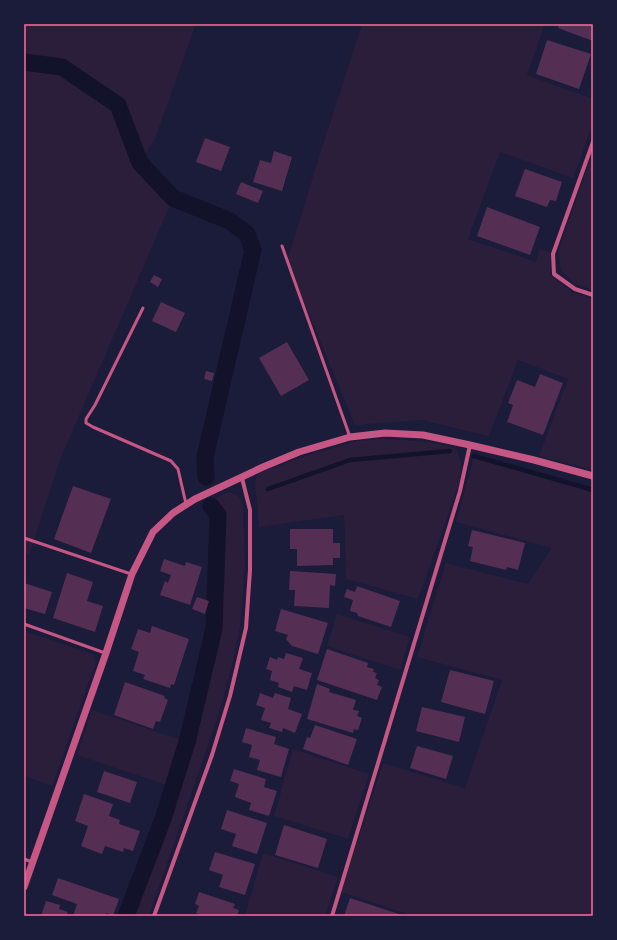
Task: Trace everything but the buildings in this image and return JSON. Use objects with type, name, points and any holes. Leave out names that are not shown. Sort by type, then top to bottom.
[{"type":"street","points":[[593,142],[553,254],[554,274],[575,289],[593,295]]},
{"type":"street","points":[[24,887],[132,574],[152,532],[173,513],[186,504],[209,492],[299,452],[350,437],[385,433],[424,435],[534,460],[593,476]]},
{"type":"street","points":[[332,916],[460,491],[470,445]]},
{"type":"street","points":[[154,916],[212,755],[230,696],[246,628],[250,570],[250,510],[242,478]]},
{"type":"lane","points":[[282,246],[350,437]]},
{"type":"lane","points":[[143,308],[95,405],[86,419],[86,423],[171,461],[178,468],[186,504]]},
{"type":"lane","points":[[24,538],[132,574]]},
{"type":"lane","points":[[24,624],[106,653]]},
{"type":"lane","points":[[24,859],[33,862]]},
{"type":"shaded area","points":[[24,24],[196,24],[156,136],[140,163],[173,198],[60,460],[29,555],[24,553]]},
{"type":"shaded area","points":[[362,24],[545,24],[527,75],[593,99],[593,123],[573,178],[500,152],[468,239],[536,262],[539,249],[550,253],[550,275],[572,292],[593,299],[593,470],[539,456],[568,379],[518,360],[489,436],[421,420],[355,425],[287,261]]},
{"type":"shaded area","points":[[593,152],[593,290],[575,284],[561,270],[558,252]]},
{"type":"shaded area","points":[[383,439],[428,442],[455,448],[461,462],[459,484],[418,599],[346,579],[344,515],[259,527],[255,482],[259,473],[311,454],[357,441]]},
{"type":"shaded area","points":[[474,456],[593,490],[593,916],[413,916],[341,892],[383,763],[465,788],[502,680],[417,657],[446,563],[528,584],[552,548],[456,522]]},
{"type":"shaded area","points":[[229,492],[237,495],[241,499],[245,563],[240,627],[233,661],[220,710],[149,916],[126,916],[163,819],[172,787],[77,755],[92,710],[187,742],[214,629],[218,515],[211,506],[210,500]]},
{"type":"shaded area","points":[[337,614],[410,637],[400,670],[327,646]]},
{"type":"shaded area","points":[[24,631],[92,654],[96,662],[52,786],[24,776]]},
{"type":"shaded area","points":[[293,749],[369,774],[348,839],[274,816]]},
{"type":"shaded area","points":[[263,853],[338,877],[325,916],[245,916]]},
{"type":"waterway","points":[[24,62],[62,67],[118,105],[140,163],[173,198],[230,221],[247,234],[253,250],[205,457],[206,477]]},
{"type":"waterway","points":[[268,489],[350,460],[450,451]]},
{"type":"waterway","points":[[474,456],[593,490]]},
{"type":"waterway","points":[[126,916],[163,819],[187,742],[214,629],[218,515],[211,506]]}]
